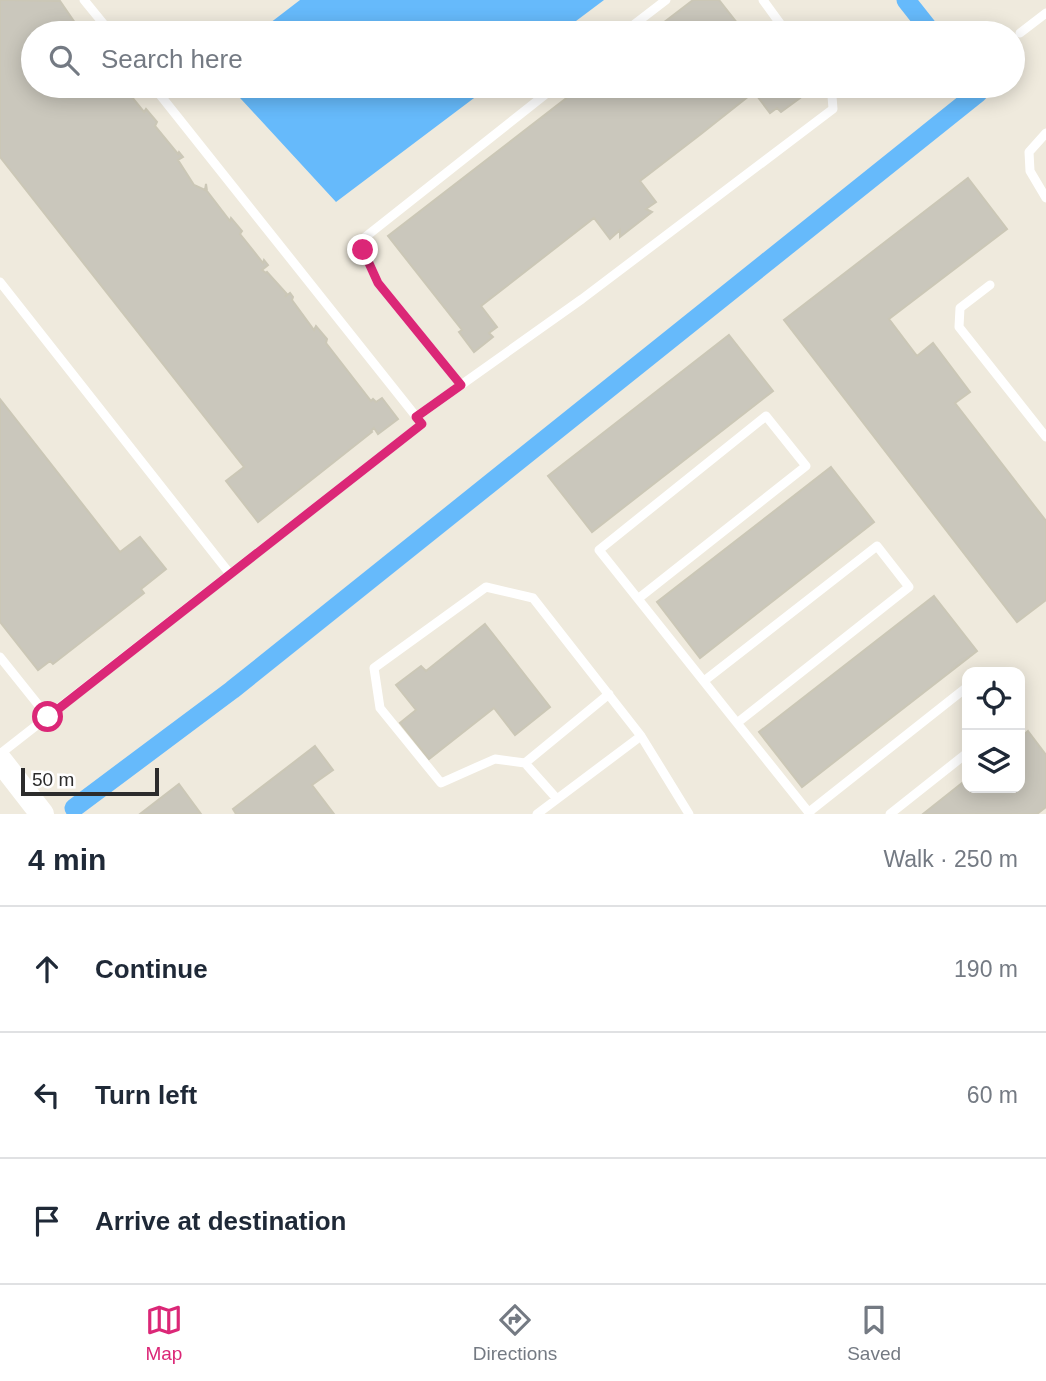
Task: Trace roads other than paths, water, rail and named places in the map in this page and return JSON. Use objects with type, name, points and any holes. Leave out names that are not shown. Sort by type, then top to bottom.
[{"type":"street","points":[[0,760],[42,814]]},
{"type":"lane","points":[[84,0],[101,21]]},
{"type":"lane","points":[[639,21],[666,0]]},
{"type":"lane","points":[[763,0],[778,21]]},
{"type":"lane","points":[[1025,29],[1046,13]]},
{"type":"lane","points":[[0,754],[422,424],[163,98]]},
{"type":"lane","points":[[461,385],[378,283],[363,250],[364,238],[541,98]]},
{"type":"lane","points":[[416,417],[582,299],[833,109],[832,98]]},
{"type":"lane","points":[[1046,132],[1029,152],[1030,171],[1046,198]]},
{"type":"lane","points":[[0,282],[230,574]]},
{"type":"lane","points":[[990,285],[960,308],[959,327],[1046,437]]},
{"type":"lane","points":[[639,598],[806,466],[766,416],[599,550],[810,813],[962,691]]},
{"type":"lane","points":[[704,681],[877,546],[885,556],[909,587],[737,723]]},
{"type":"lane","points":[[557,799],[525,763],[495,759],[441,783],[380,708],[374,668],[486,587],[533,598],[641,736],[689,814]]},
{"type":"lane","points":[[0,657],[48,717]]},
{"type":"lane","points":[[525,763],[609,694]]},
{"type":"lane","points":[[537,814],[641,736]]},
{"type":"lane","points":[[890,814],[962,757]]},
{"type":"water","points":[[300,0],[604,0],[576,21],[273,21]]},
{"type":"water","points":[[240,98],[474,98],[336,202]]},
{"type":"waterway","points":[[906,0],[923,21]]},
{"type":"waterway","points":[[74,808],[232,690],[972,98]]}]
